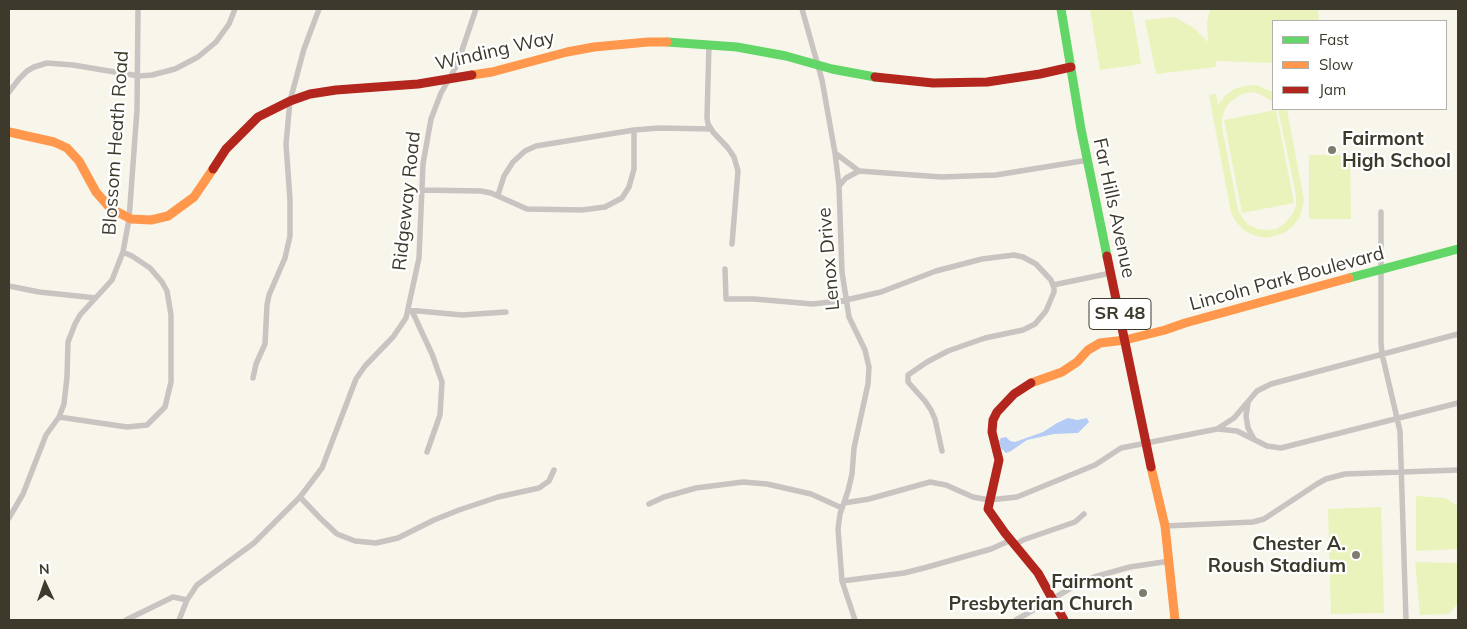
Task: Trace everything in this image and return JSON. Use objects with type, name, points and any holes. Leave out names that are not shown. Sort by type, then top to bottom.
[{"type":"street","name":"Blossom Heath Road","points":[[9,518],[23,494],[46,435],[59,417],[66,393],[67,352],[70,333],[80,315],[112,280],[123,252],[129,219],[138,76],[138,9]]},
{"type":"street","points":[[9,92],[19,78],[27,71],[47,63],[83,66],[138,76],[175,70],[198,57],[216,42],[223,33],[235,9]]},
{"type":"street","points":[[253,378],[256,364],[266,344],[269,295],[285,258],[290,236],[290,200],[286,144],[290,101],[304,49],[319,9]]},
{"type":"street","name":"Ridgeway Road","points":[[180,620],[187,600],[203,580],[254,543],[300,497],[326,461],[359,375],[401,327],[410,310],[420,252],[421,190],[430,120],[463,47],[476,9]]},
{"type":"street","name":"Lenox Drive","points":[[802,9],[818,65],[835,153],[839,186],[842,272],[849,317],[865,350],[869,367],[868,384],[854,448],[852,474],[838,529],[842,582],[854,620]]},
{"type":"street","name":"Far Hills Avenue","points":[[1061,9],[1088,160],[1146,443],[1165,526],[1175,620]]},
{"type":"street","name":"Winding Way","points":[[129,219],[140,221],[160,219],[176,212],[202,188],[226,149],[235,139],[258,117],[290,101],[322,92],[391,87],[449,80],[492,72],[537,59],[594,47],[648,42],[709,44],[763,52],[874,77],[941,83],[994,81],[1071,67]]},
{"type":"street","points":[[709,44],[707,118],[711,129],[734,157],[738,171],[732,244]]},
{"type":"street","points":[[498,195],[508,169],[518,156],[528,149],[634,130],[668,128],[711,129]]},
{"type":"street","points":[[421,190],[481,191],[498,195],[527,209],[582,210],[609,206],[627,192],[632,178],[634,130]]},
{"type":"street","points":[[9,132],[54,142],[67,148],[79,161],[92,186],[104,202],[117,213],[129,219]]},
{"type":"street","points":[[835,153],[859,171],[911,176],[968,177],[1023,172],[1088,160]]},
{"type":"street","points":[[839,186],[846,178],[859,171]]},
{"type":"street","points":[[1381,212],[1382,354],[1400,431],[1406,620]]},
{"type":"street","name":"Lincoln Park Boulevard","points":[[989,500],[998,468],[998,452],[992,426],[997,412],[1022,388],[1062,372],[1094,346],[1100,343],[1125,340],[1165,330],[1185,322],[1458,249]]},
{"type":"street","points":[[59,417],[127,427],[147,425],[165,407],[172,382],[170,315],[167,291],[150,268],[123,252]]},
{"type":"street","points":[[725,269],[726,299],[754,299],[813,304],[846,300],[881,292],[961,264],[1004,256],[1014,255],[1029,259],[1043,270],[1054,285],[1054,292],[1046,311],[1035,324],[1023,330],[985,338],[948,351],[910,373],[907,378],[908,382],[931,410],[942,451]]},
{"type":"street","points":[[1054,285],[1111,273]]},
{"type":"street","points":[[9,286],[39,292],[96,298]]},
{"type":"street","points":[[410,310],[462,315],[506,312]]},
{"type":"street","points":[[410,310],[432,354],[442,382],[440,415],[427,452]]},
{"type":"street","points":[[1218,429],[1234,418],[1257,391],[1271,384],[1458,334]]},
{"type":"street","points":[[1248,403],[1246,416],[1248,428],[1254,439]]},
{"type":"street","points":[[649,504],[696,488],[727,483],[750,482],[811,494],[843,505],[930,482],[946,485],[970,496],[989,500],[1006,499],[1026,494],[1095,465],[1116,450],[1146,443],[1218,429],[1237,431],[1267,446],[1281,448],[1458,403]]},
{"type":"street","points":[[300,497],[337,534],[355,541],[376,543],[409,534],[434,520],[460,510],[539,488],[549,481],[554,470]]},
{"type":"street","points":[[1165,526],[1258,521],[1273,515],[1317,484],[1335,476],[1356,473],[1458,470]]},
{"type":"street","points":[[989,500],[989,512],[1038,573],[1064,620]]},
{"type":"street","points":[[842,582],[924,568],[1023,540],[1075,522],[1084,514]]},
{"type":"street","points":[[1016,620],[1078,584],[1130,567],[1170,561]]},
{"type":"street","points":[[126,620],[173,597],[187,600]]},
{"type":"green space","points":[[1090,9],[1132,9],[1141,64],[1100,70]]},
{"type":"green space","points":[[1210,9],[1318,9],[1319,20],[1272,20],[1272,63],[1216,61],[1216,67],[1156,74],[1145,20],[1174,17],[1194,28],[1208,42],[1207,22]]},
{"type":"green space","points":[[1256,85],[1272,92],[1272,101],[1260,94],[1251,92],[1242,94],[1230,102],[1222,118],[1222,127],[1238,210],[1249,225],[1267,230],[1276,229],[1284,224],[1293,213],[1296,205],[1296,195],[1278,110],[1287,110],[1304,200],[1300,217],[1293,226],[1284,233],[1267,238],[1245,231],[1231,213],[1209,95],[1216,94],[1218,105],[1234,89]]},
{"type":"green space","points":[[1276,110],[1294,203],[1242,213],[1224,120]]},
{"type":"green space","points":[[1309,155],[1350,155],[1351,219],[1309,219]]},
{"type":"green space","points":[[1416,496],[1445,498],[1458,506],[1458,549],[1416,551]]},
{"type":"green space","name":"Chester A. Roush Stadium","points":[[1381,507],[1384,613],[1331,614],[1328,509]]},
{"type":"green space","points":[[1415,562],[1458,563],[1458,604],[1448,614],[1420,615]]},
{"type":"water","points":[[1068,418],[1077,420],[1087,418],[1089,422],[1078,433],[1054,434],[1027,440],[1006,453],[1001,448],[999,441],[1001,438],[1006,437],[1010,441],[1015,442],[1043,432]]},
{"type":"traffic: fast","points":[[1061,9],[1081,129],[1107,256]]},
{"type":"traffic: fast","points":[[667,42],[737,47],[786,56],[832,69],[875,77]]},
{"type":"traffic: fast","points":[[1349,278],[1458,249]]},
{"type":"traffic: slow","points":[[472,75],[492,72],[567,52],[594,47],[667,42]]},
{"type":"traffic: slow","points":[[9,132],[54,142],[67,148],[79,161],[96,192],[110,208],[131,219],[151,220],[168,216],[194,197],[213,169]]},
{"type":"traffic: slow","points":[[1031,383],[1062,372],[1077,362],[1088,350],[1100,343],[1125,340],[1165,330],[1349,278]]},
{"type":"traffic: slow","points":[[1151,467],[1165,526],[1175,620]]},
{"type":"traffic: jam","points":[[875,77],[933,83],[987,82],[1071,67]]},
{"type":"traffic: jam","points":[[213,169],[226,149],[258,117],[290,101],[310,94],[336,90],[418,84],[472,75]]},
{"type":"traffic: jam","points":[[1107,256],[1151,467]]},
{"type":"traffic: jam","points":[[1031,383],[1014,394],[997,412],[993,420],[992,432],[999,460],[988,509],[1038,573],[1064,620]]},
{"type":"place","name":"Fairmont High School","points":[[1332,150]]},
{"type":"place","name":"Chester A. Roush Stadium","points":[[1356,555]]},
{"type":"place","name":"Fairmont Presbyterian Church","points":[[1143,593]]}]
